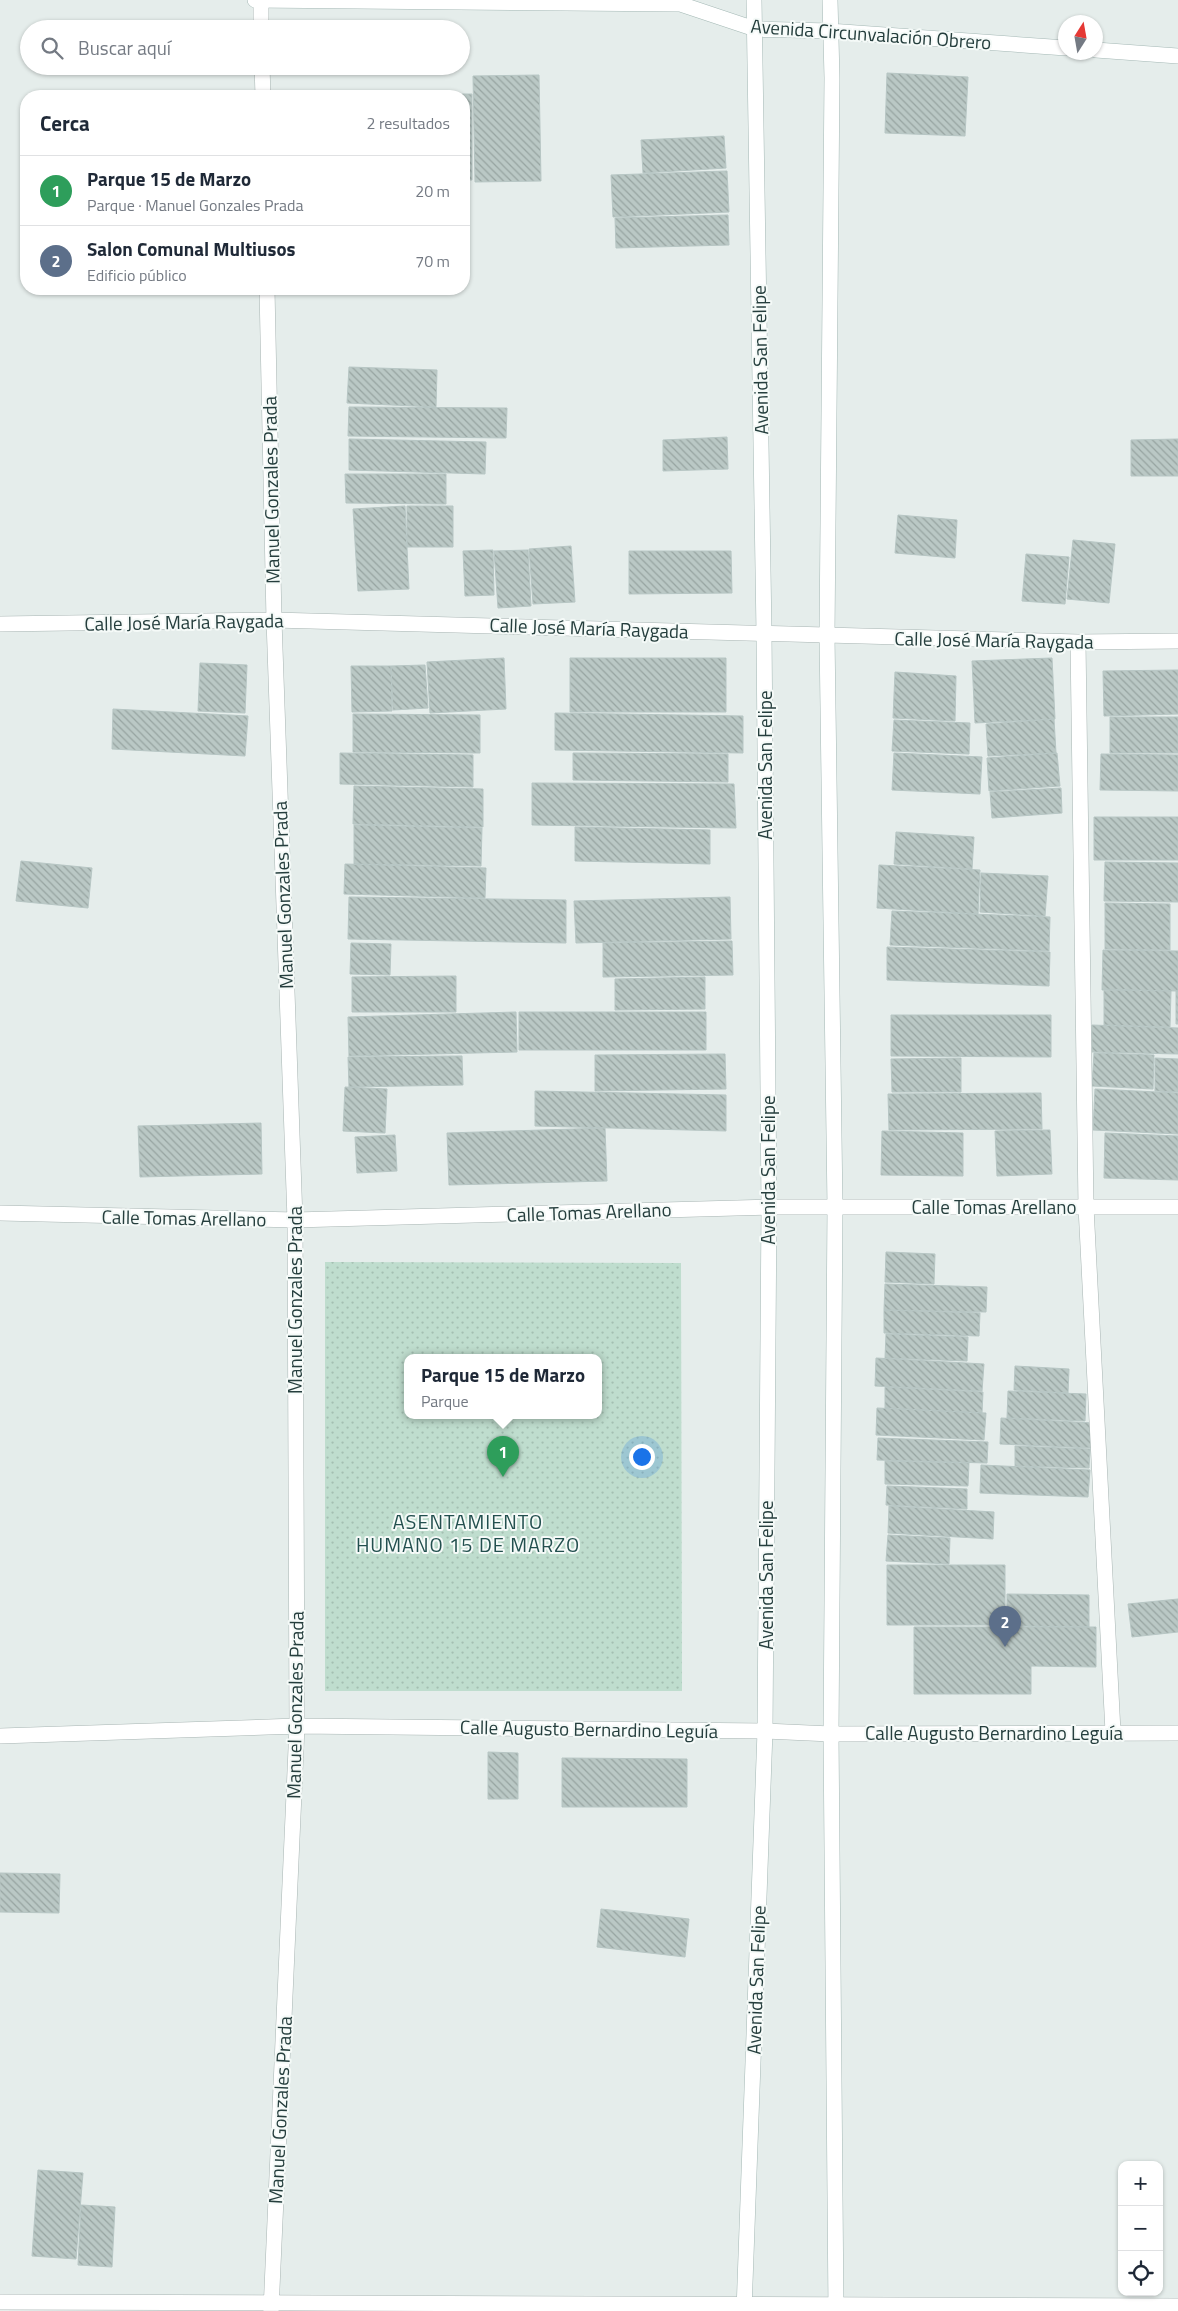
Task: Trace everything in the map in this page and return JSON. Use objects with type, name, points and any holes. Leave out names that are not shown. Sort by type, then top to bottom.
[{"type":"street","name":"Avenida Circunvalación Obrero","points":[[255,0],[684,2],[755,29],[829,31],[1058,47]]},
{"type":"street","points":[[261,0],[261,20]]},
{"type":"street","name":"Avenida San Felipe","points":[[744,2308],[765,1731],[769,1207],[764,633],[754,0]]},
{"type":"street","points":[[830,0],[829,31],[832,88],[827,636],[835,1206],[831,1734],[836,2308]]},
{"type":"street","points":[[1103,51],[1178,56]]},
{"type":"street","points":[[262,75],[263,90]]},
{"type":"street","name":"Manuel Gonzales Prada","points":[[267,295],[274,620],[295,1220],[297,1726],[271,2308]]},
{"type":"street","name":"Calle José María Raygada","points":[[0,624],[274,620],[1078,642],[1178,641]]},
{"type":"street","points":[[1078,642],[1086,1207],[1113,1732]]},
{"type":"street","name":"Calle Tomas Arellano","points":[[0,1213],[295,1220],[835,1206],[1178,1207]]},
{"type":"street","name":"Calle Augusto Bernardino Leguía","points":[[0,1736],[297,1726],[765,1731],[831,1734],[1178,1733]]},
{"type":"street","points":[[0,2302],[271,2308],[1178,2306]]},
{"type":"green space","points":[[325,1262],[681,1263],[682,1691],[325,1691]]},
{"type":"building","points":[[887,73],[968,77],[965,136],[885,133]]},
{"type":"building","points":[[539,75],[541,181],[475,182],[473,76]]},
{"type":"building","points":[[470,94],[472,94],[472,180],[470,180]]},
{"type":"building","points":[[724,136],[726,168],[643,173],[641,140]]},
{"type":"building","points":[[727,171],[729,212],[613,217],[611,175]]},
{"type":"building","points":[[728,215],[729,245],[616,248],[615,218]]},
{"type":"building","points":[[349,367],[437,370],[436,407],[347,403]]},
{"type":"building","points":[[349,407],[507,408],[506,438],[348,436]]},
{"type":"building","points":[[727,437],[728,469],[663,471],[663,440]]},
{"type":"building","points":[[349,439],[486,442],[485,474],[349,470]]},
{"type":"building","points":[[1178,439],[1178,476],[1131,476],[1131,440]]},
{"type":"building","points":[[345,474],[446,474],[446,504],[346,503]]},
{"type":"building","points":[[405,506],[409,589],[358,591],[353,509]]},
{"type":"building","points":[[407,506],[453,506],[453,547],[407,547]]},
{"type":"building","points":[[898,515],[957,520],[955,558],[895,553]]},
{"type":"building","points":[[1073,540],[1115,544],[1109,603],[1067,599]]},
{"type":"building","points":[[571,546],[575,602],[533,604],[529,549]]},
{"type":"building","points":[[493,550],[494,595],[465,596],[463,551]]},
{"type":"building","points":[[528,550],[531,606],[498,608],[494,551]]},
{"type":"building","points":[[629,551],[731,551],[732,593],[629,594]]},
{"type":"building","points":[[1026,554],[1069,557],[1065,604],[1022,601]]},
{"type":"building","points":[[504,658],[506,709],[430,713],[427,662]]},
{"type":"building","points":[[570,658],[726,658],[726,712],[570,712]]},
{"type":"building","points":[[1052,658],[1055,719],[975,723],[972,661]]},
{"type":"building","points":[[200,663],[247,665],[245,713],[198,711]]},
{"type":"building","points":[[425,665],[428,708],[393,710],[391,666]]},
{"type":"building","points":[[351,666],[391,666],[392,711],[352,712]]},
{"type":"building","points":[[1178,670],[1178,714],[1104,716],[1103,671]]},
{"type":"building","points":[[895,672],[956,676],[955,721],[893,718]]},
{"type":"building","points":[[113,709],[248,716],[245,756],[112,749]]},
{"type":"building","points":[[555,713],[743,716],[743,753],[555,750]]},
{"type":"building","points":[[353,714],[480,715],[480,753],[353,752]]},
{"type":"building","points":[[1110,717],[1178,717],[1178,753],[1110,753]]},
{"type":"building","points":[[1054,719],[1056,753],[988,756],[986,724]]},
{"type":"building","points":[[894,720],[970,723],[969,754],[892,751]]},
{"type":"building","points":[[340,753],[473,755],[473,787],[340,784]]},
{"type":"building","points":[[573,753],[728,754],[728,782],[573,780]]},
{"type":"building","points":[[894,753],[982,757],[980,794],[892,790]]},
{"type":"building","points":[[1057,753],[1060,786],[989,791],[987,758]]},
{"type":"building","points":[[1101,754],[1178,755],[1178,791],[1100,790]]},
{"type":"building","points":[[532,783],[734,784],[736,828],[532,825]]},
{"type":"building","points":[[354,786],[483,789],[483,827],[353,824]]},
{"type":"building","points":[[1061,788],[1062,813],[992,818],[990,792]]},
{"type":"building","points":[[1094,817],[1178,817],[1178,860],[1094,860]]},
{"type":"building","points":[[354,825],[482,828],[481,866],[354,864]]},
{"type":"building","points":[[575,827],[710,830],[710,864],[575,861]]},
{"type":"building","points":[[896,832],[974,837],[972,869],[894,864]]},
{"type":"building","points":[[21,861],[92,868],[88,908],[16,901]]},
{"type":"building","points":[[1105,862],[1178,863],[1178,902],[1104,901]]},
{"type":"building","points":[[345,864],[486,868],[485,898],[344,894]]},
{"type":"building","points":[[879,865],[980,870],[978,914],[877,908]]},
{"type":"building","points":[[981,873],[1048,876],[1045,916],[980,912]]},
{"type":"building","points":[[349,897],[566,900],[566,943],[348,939]]},
{"type":"building","points":[[730,897],[731,939],[576,943],[574,901]]},
{"type":"building","points":[[1105,903],[1170,904],[1170,950],[1105,949]]},
{"type":"building","points":[[892,911],[1050,917],[1049,951],[890,945]]},
{"type":"building","points":[[732,941],[733,975],[603,977],[603,943]]},
{"type":"building","points":[[351,943],[391,944],[390,975],[350,974]]},
{"type":"building","points":[[887,947],[1050,952],[1049,986],[887,980]]},
{"type":"building","points":[[1103,950],[1178,951],[1178,991],[1102,990]]},
{"type":"building","points":[[456,976],[456,1012],[352,1012],[352,977]]},
{"type":"building","points":[[705,977],[705,1009],[615,1010],[615,979]]},
{"type":"building","points":[[1104,989],[1171,991],[1170,1027],[1104,1025]]},
{"type":"building","points":[[1176,991],[1178,991],[1178,1024],[1176,1024]]},
{"type":"building","points":[[516,1012],[517,1052],[349,1056],[348,1017]]},
{"type":"building","points":[[519,1012],[706,1012],[706,1050],[519,1050]]},
{"type":"building","points":[[891,1015],[1051,1015],[1051,1057],[891,1056]]},
{"type":"building","points":[[1092,1025],[1178,1028],[1178,1054],[1092,1052]]},
{"type":"building","points":[[1094,1053],[1154,1055],[1153,1089],[1092,1086]]},
{"type":"building","points":[[725,1054],[726,1089],[595,1091],[595,1055]]},
{"type":"building","points":[[462,1056],[463,1085],[349,1087],[348,1057]]},
{"type":"building","points":[[961,1058],[961,1092],[892,1092],[891,1059]]},
{"type":"building","points":[[1155,1058],[1178,1059],[1178,1092],[1155,1091]]},
{"type":"building","points":[[345,1087],[387,1089],[385,1133],[343,1131]]},
{"type":"building","points":[[1095,1089],[1178,1093],[1178,1134],[1093,1130]]},
{"type":"building","points":[[535,1091],[726,1095],[726,1131],[535,1126]]},
{"type":"building","points":[[1041,1093],[1042,1129],[889,1130],[888,1094]]},
{"type":"building","points":[[261,1123],[262,1174],[140,1177],[138,1126]]},
{"type":"building","points":[[605,1128],[607,1181],[449,1185],[447,1133]]},
{"type":"building","points":[[1050,1130],[1052,1174],[997,1176],[995,1131]]},
{"type":"building","points":[[882,1131],[963,1133],[963,1176],[881,1175]]},
{"type":"building","points":[[1105,1133],[1178,1136],[1178,1180],[1104,1178]]},
{"type":"building","points":[[395,1135],[397,1171],[357,1173],[355,1137]]},
{"type":"building","points":[[886,1252],[935,1254],[934,1284],[885,1282]]},
{"type":"building","points":[[885,1284],[987,1287],[986,1312],[884,1310]]},
{"type":"building","points":[[884,1310],[980,1313],[979,1336],[884,1333]]},
{"type":"building","points":[[886,1334],[968,1337],[967,1361],[885,1358]]},
{"type":"building","points":[[876,1358],[984,1364],[982,1391],[875,1386]]},
{"type":"building","points":[[1015,1366],[1069,1369],[1068,1393],[1014,1390]]},
{"type":"building","points":[[885,1387],[983,1392],[982,1413],[885,1408]]},
{"type":"building","points":[[1008,1391],[1086,1394],[1085,1421],[1007,1418]]},
{"type":"building","points":[[877,1408],[986,1413],[984,1440],[876,1435]]},
{"type":"building","points":[[1001,1418],[1093,1423],[1091,1448],[1000,1444]]},
{"type":"building","points":[[878,1438],[988,1442],[987,1463],[877,1460]]},
{"type":"building","points":[[1015,1446],[1090,1449],[1089,1468],[1015,1466]]},
{"type":"building","points":[[885,1461],[969,1463],[968,1486],[885,1484]]},
{"type":"building","points":[[981,1465],[1090,1470],[1088,1497],[980,1493]]},
{"type":"building","points":[[887,1486],[967,1489],[967,1509],[886,1505]]},
{"type":"building","points":[[889,1506],[994,1512],[993,1539],[888,1533]]},
{"type":"building","points":[[888,1535],[950,1538],[949,1564],[886,1561]]},
{"type":"building","points":[[887,1565],[1005,1565],[1005,1625],[887,1625]]},
{"type":"building","points":[[1007,1594],[1089,1595],[1089,1627],[1007,1626]]},
{"type":"building","points":[[1178,1599],[1178,1632],[1132,1637],[1128,1604]]},
{"type":"building","points":[[914,1627],[1096,1627],[1096,1667],[1031,1666],[1031,1694],[914,1694]]},
{"type":"building","points":[[488,1752],[518,1753],[518,1799],[488,1799]]},
{"type":"building","points":[[562,1758],[687,1759],[687,1807],[562,1807]]},
{"type":"building","points":[[0,1873],[60,1874],[59,1913],[0,1912]]},
{"type":"building","points":[[601,1909],[689,1919],[685,1957],[597,1947]]},
{"type":"building","points":[[38,2170],[83,2173],[76,2259],[32,2256]]},
{"type":"building","points":[[81,2205],[115,2207],[112,2267],[78,2265]]},
{"type":"place","name":"Parque 15 de Marzo","points":[[503,1477]]},
{"type":"place","name":"Salon Comunal Multiusos","points":[[1005,1647]]},
{"type":"district","name":"ASENTAMIENTO HUMANO 15 DE MARZO","points":[[468,1534]]}]
